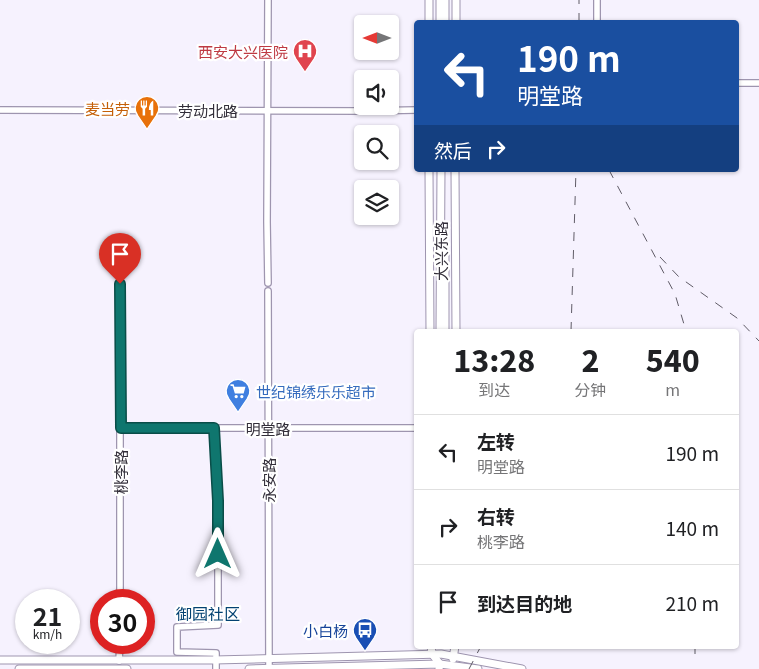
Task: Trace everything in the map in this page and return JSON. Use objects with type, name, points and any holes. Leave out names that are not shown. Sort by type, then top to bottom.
[{"type":"main road","points":[[429,0],[429,20]]},
{"type":"main road","points":[[440,0],[440,20]]},
{"type":"main road","points":[[445,0],[445,20]]},
{"type":"main road","points":[[456,0],[456,20]]},
{"type":"main road","points":[[429,172],[430,329]]},
{"type":"main road","name":"大兴东路","points":[[440,329],[441,172]]},
{"type":"main road","name":"大兴东路","points":[[445,172],[445,329]]},
{"type":"main road","points":[[455,172],[456,329]]},
{"type":"main road","points":[[431,650],[440,667]]},
{"type":"main road","points":[[0,660],[216,660],[431,650],[445,651],[522,669]]},
{"type":"main road","points":[[440,667],[445,651]]},
{"type":"main road","points":[[445,651],[452,668]]},
{"type":"main road","points":[[249,669],[440,667],[478,669]]},
{"type":"main road","points":[[19,669],[127,669]]},
{"type":"street","points":[[268,0],[268,283]]},
{"type":"street","points":[[597,0],[597,20]]},
{"type":"street","points":[[739,83],[759,83]]},
{"type":"street","name":"劳动北路","points":[[0,110],[363,112],[414,110]]},
{"type":"street","name":"桃李路","points":[[120,284],[120,589]]},
{"type":"street","name":"永安路","points":[[268,291],[269,669]]},
{"type":"street","name":"明堂路","points":[[121,428],[414,428]]},
{"type":"street","points":[[214,428],[218,501],[218,625],[177,627],[177,652],[216,653],[216,669]]},
{"type":"street","points":[[119,654],[119,661]]},
{"type":"railway","points":[[579,0],[579,20]]},
{"type":"railway","points":[[571,329],[576,172]]},
{"type":"railway","points":[[610,172],[675,294],[685,329]]},
{"type":"railway","points":[[660,257],[679,277],[737,318],[759,341]]},
{"type":"railway","points":[[469,669],[479,649]]},
{"type":"railway","points":[[695,649],[695,654]]},
{"type":"place","name":"西安大兴医院","points":[[305,72]]},
{"type":"place","name":"麦当劳","points":[[147,129]]},
{"type":"place","name":"世纪锦绣乐乐超市","points":[[238,412]]},
{"type":"place","name":"小白杨","points":[[365,651]]},
{"type":"district","name":"御园社区","points":[[208,613]]},
{"type":"route","points":[[120,284],[121,428],[214,428],[218,501],[218,554]]}]
